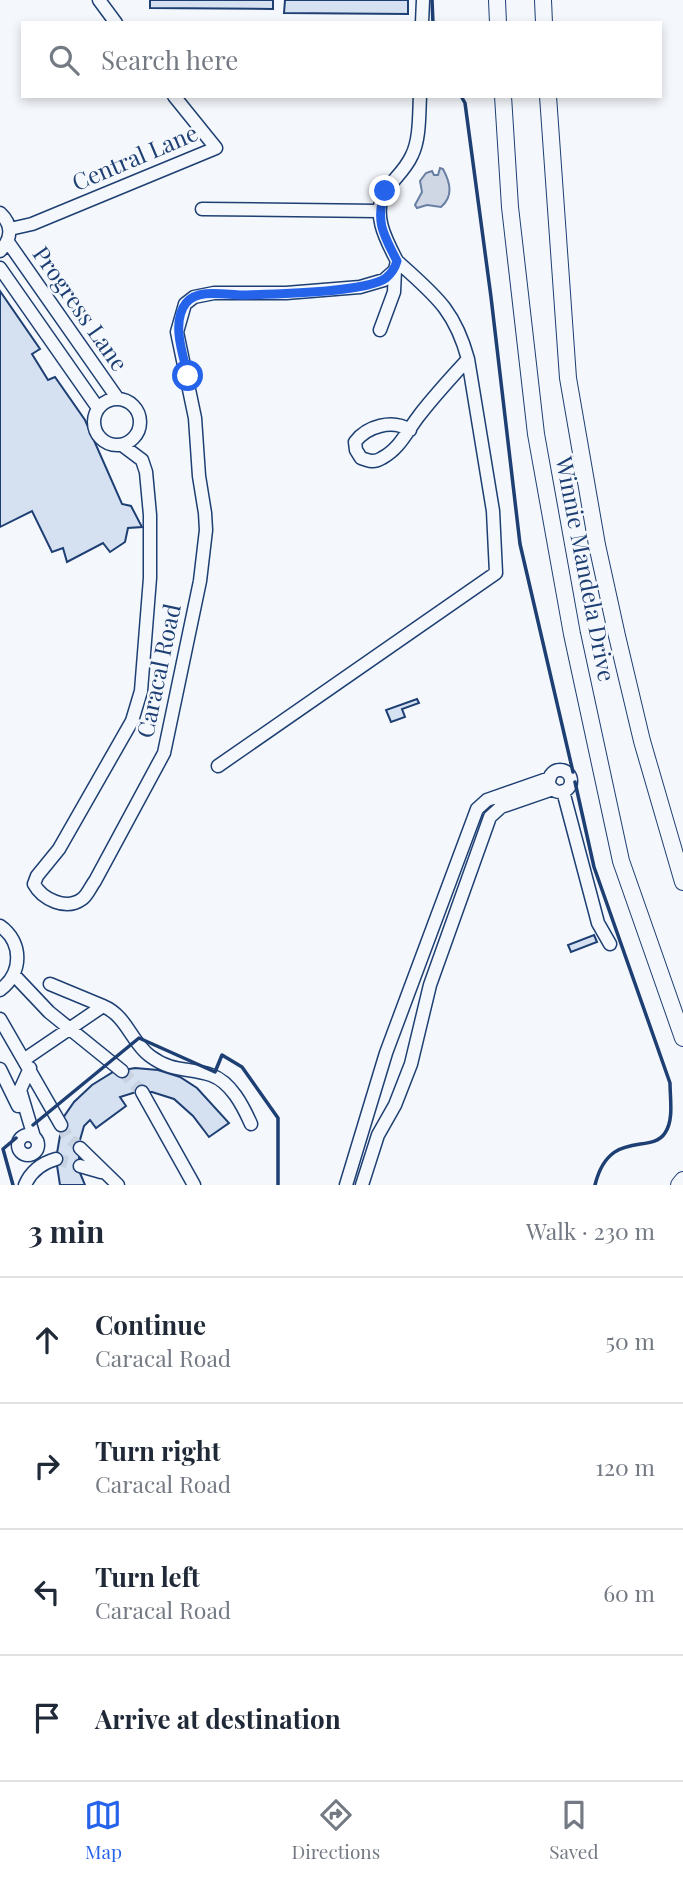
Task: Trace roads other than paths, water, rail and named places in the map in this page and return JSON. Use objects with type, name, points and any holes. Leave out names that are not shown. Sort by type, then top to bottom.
[{"type":"main road","points":[[496,0],[498,21]]},
{"type":"main road","points":[[543,0],[544,21]]},
{"type":"main road","name":"Winnie Mandela Drive","points":[[503,98],[510,207],[536,434],[572,634],[621,861],[683,1038]]},
{"type":"main road","name":"Winnie Mandela Drive","points":[[548,98],[568,378],[597,545],[617,636],[642,741],[683,882]]},
{"type":"main road","points":[[679,1185],[683,1180]]},
{"type":"street","points":[[99,0],[115,21]]},
{"type":"street","points":[[422,21],[423,0]]},
{"type":"street","name":"Central Lane","points":[[6,241],[32,224],[216,148],[176,98]]},
{"type":"street","points":[[380,330],[394,292],[396,265],[385,239],[378,211],[385,191],[400,175],[414,153],[420,98]]},
{"type":"street","points":[[202,209],[378,211]]},
{"type":"street","name":"Progress Lane","points":[[0,213],[4,217],[6,241],[118,399]]},
{"type":"street","points":[[218,766],[496,573],[493,511],[468,359],[461,335],[445,305],[396,265]]},
{"type":"street","name":"Caracal Road","points":[[122,444],[142,460],[146,472],[150,515],[150,578],[141,691],[132,721],[59,849],[37,876],[34,884],[38,893],[51,901],[67,904],[82,899],[95,881],[164,753],[200,581],[206,530],[205,513],[195,418],[177,332],[185,304],[194,297],[214,293],[286,293],[360,287],[384,280],[396,265]]},
{"type":"street","name":"Progress Lane","points":[[0,268],[98,408]]},
{"type":"street","points":[[410,430],[417,418],[468,359]]},
{"type":"street","points":[[118,399],[136,408],[140,428],[135,437],[122,444],[107,443],[99,437],[94,428],[94,417],[98,408],[107,401],[118,399]]},
{"type":"street","points":[[555,786],[598,923],[610,944]]},
{"type":"street","points":[[346,1185],[386,1053],[477,809],[487,800],[555,786]]},
{"type":"street","points":[[362,1185],[378,1135],[395,1105],[411,1064],[430,985],[490,817],[501,807],[555,786]]},
{"type":"street","points":[[0,926],[16,945],[17,965],[13,975],[0,990]]},
{"type":"street","points":[[13,975],[49,1012],[122,1071]]},
{"type":"street","points":[[50,984],[117,1013],[138,1043],[163,1064],[220,1079],[236,1097],[251,1124]]},
{"type":"street","points":[[0,1069],[30,1136],[20,1090],[27,1063],[103,1006]]},
{"type":"street","points":[[0,1020],[61,1125]]},
{"type":"street","points":[[142,1093],[194,1185]]},
{"type":"street","points":[[80,1149],[118,1185]]},
{"type":"street","points":[[354,1161],[362,1158],[368,1165]]},
{"type":"street","points":[[25,1185],[40,1166],[56,1159]]},
{"type":"street","points":[[37,1185],[36,1176],[40,1166]]},
{"type":"street","points":[[80,1167],[104,1173]]},
{"type":"tunnel","points":[[122,1071],[142,1092]]},
{"type":"tunnel","points":[[61,1125],[67,1136],[80,1148]]},
{"type":"tunnel","points":[[56,1159],[80,1166]]}]
